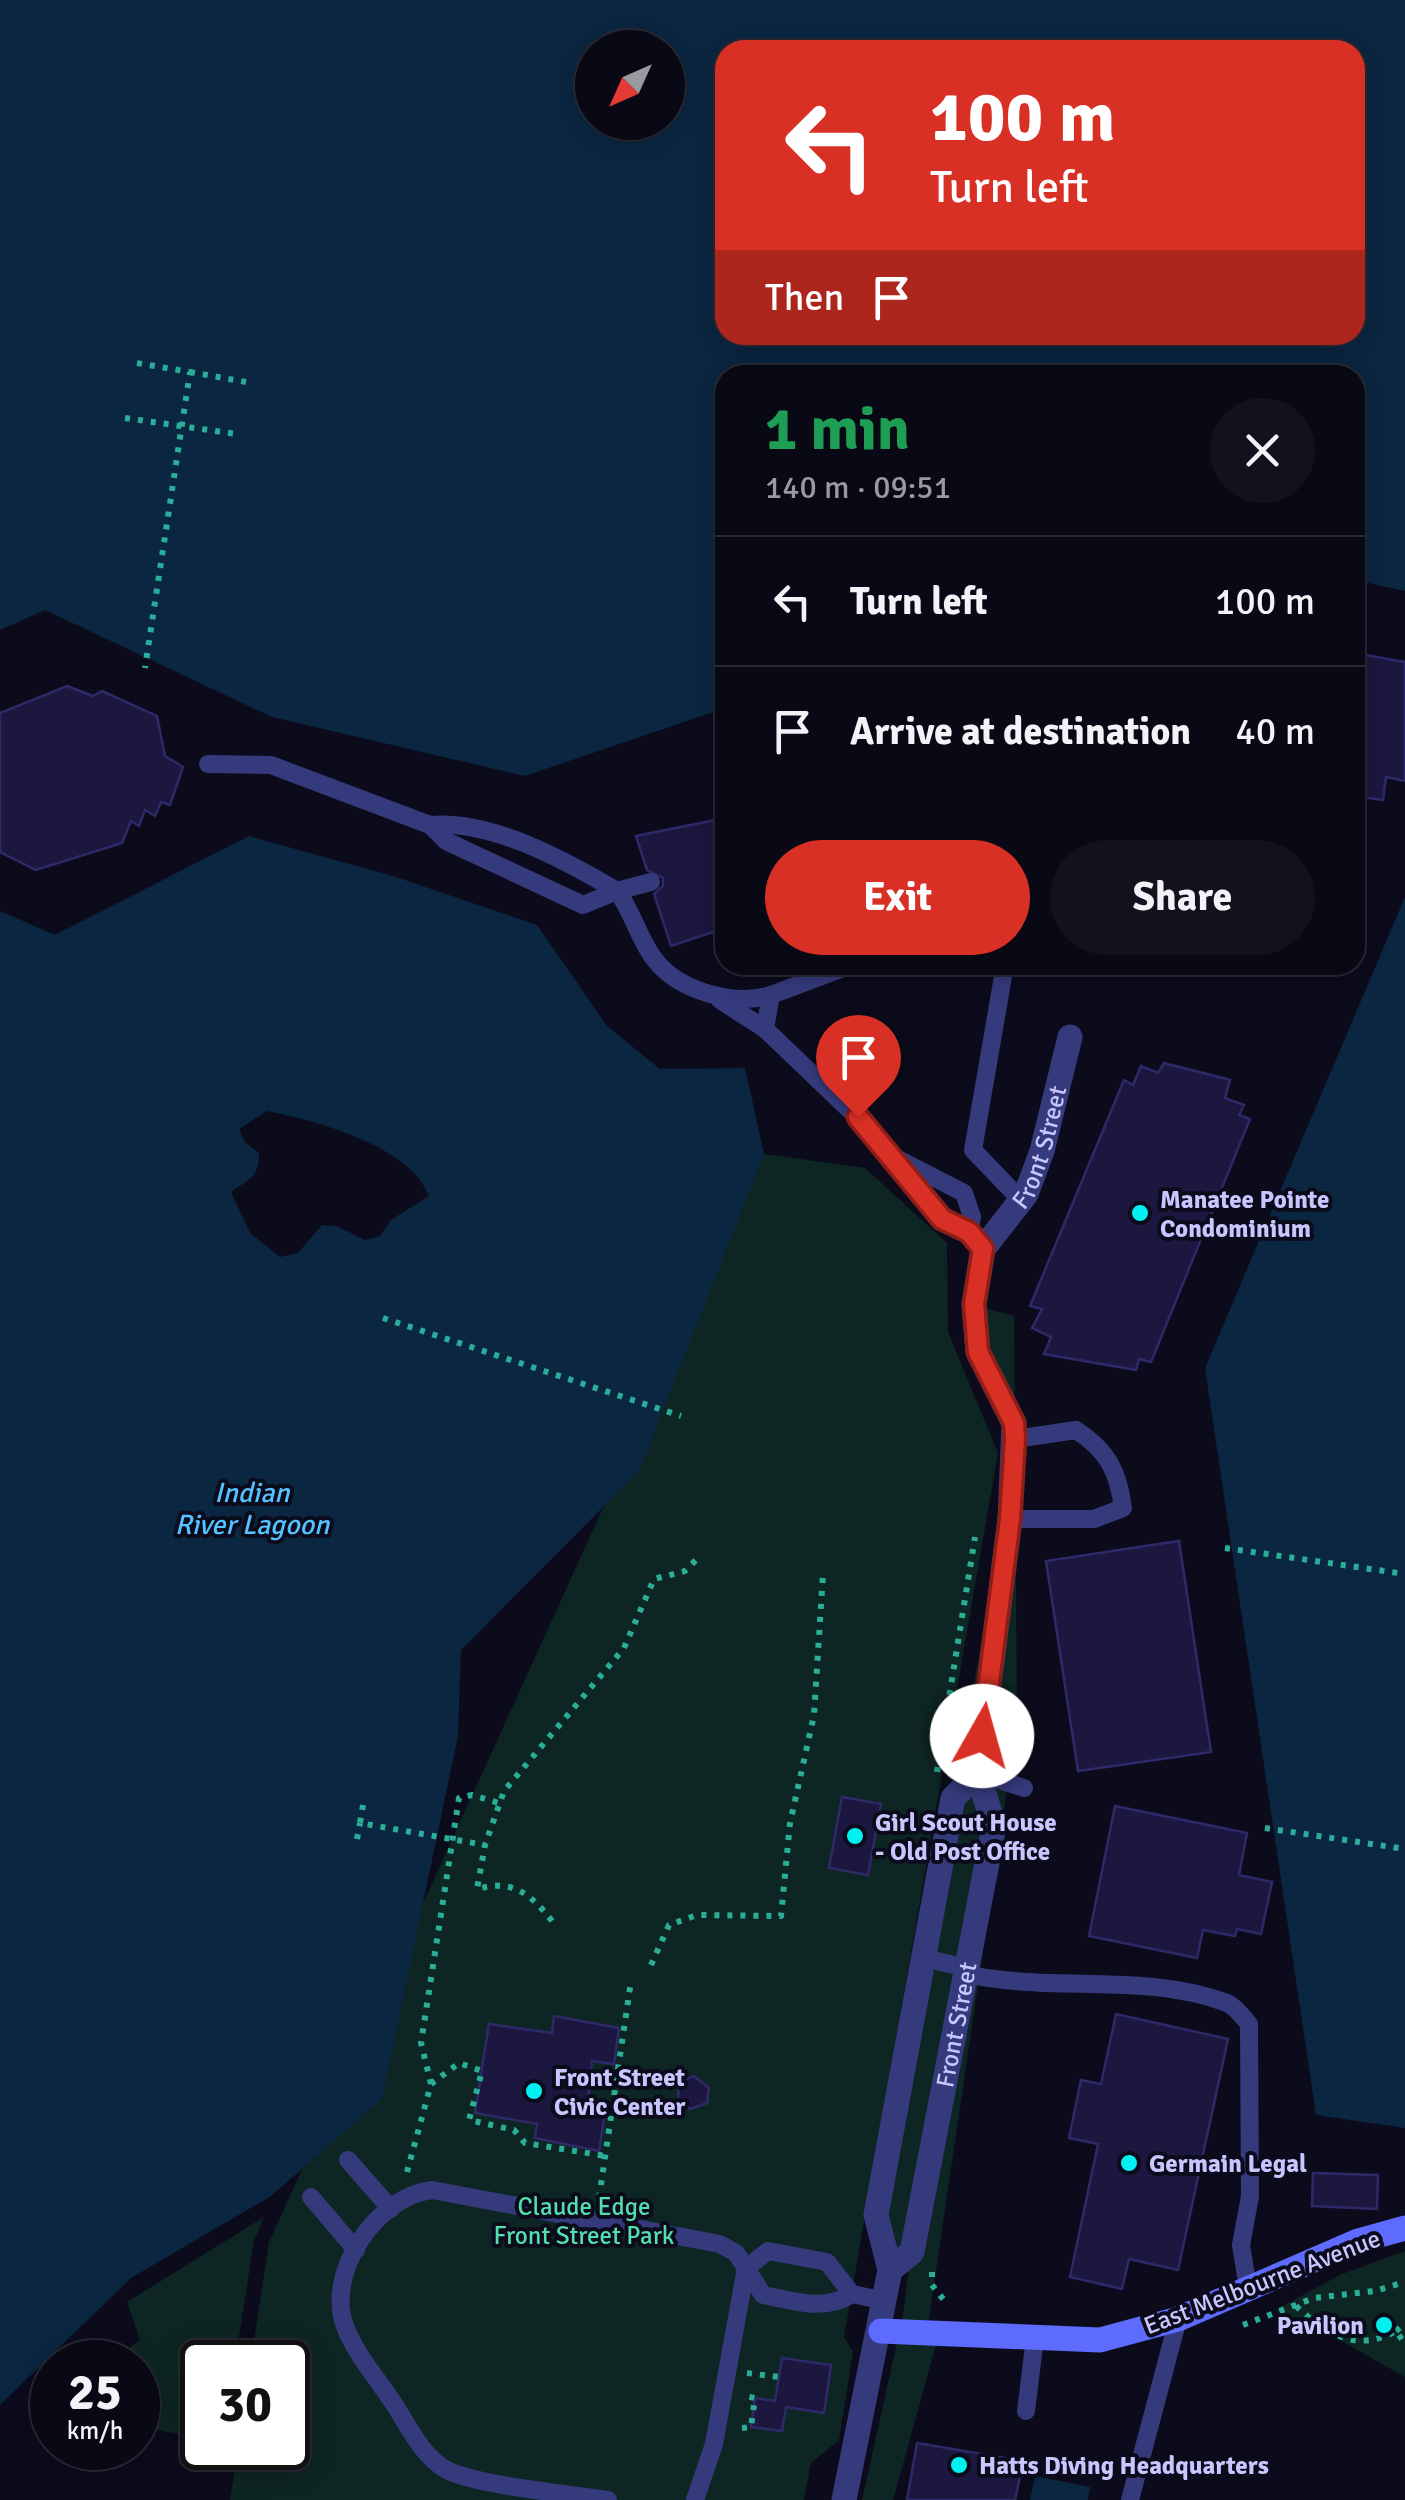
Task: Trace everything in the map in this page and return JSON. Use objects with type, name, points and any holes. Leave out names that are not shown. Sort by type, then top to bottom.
[{"type":"street","name":"Front Street","points":[[890,2270],[912,2252],[994,1827],[978,1773],[1010,1519],[1015,1439],[1014,1423],[978,1352],[974,1304],[976,1240],[1021,1200],[1042,1151],[1070,1037]]},
{"type":"street","name":"Front Street","points":[[844,2500],[881,2331],[890,2270],[876,2215],[953,1798],[978,1773]]},
{"type":"street","name":"East Melbourne Avenue","points":[[881,2331],[1100,2340],[1178,2319],[1358,2240],[1405,2228]]},
{"type":"lane","points":[[208,764],[271,765],[430,825],[446,841],[474,856],[584,906],[650,882]]},
{"type":"lane","points":[[430,825],[454,823],[491,834],[582,871],[617,891],[634,912],[655,961],[765,1029],[891,1156],[912,1187],[942,1219],[976,1240]]},
{"type":"lane","points":[[716,996],[749,1001],[823,975]]},
{"type":"lane","points":[[1003,975],[973,1150],[1021,1200]]},
{"type":"lane","points":[[765,1029],[770,994]]},
{"type":"lane","points":[[891,1156],[964,1194],[976,1240]]},
{"type":"lane","points":[[1010,1519],[1094,1520],[1123,1508],[1118,1474],[1099,1445],[1076,1430],[1015,1439]]},
{"type":"lane","points":[[978,1773],[1024,1788]]},
{"type":"lane","points":[[924,1958],[966,1971],[1045,1985],[1168,1989],[1232,2004],[1249,2024],[1250,2196],[1241,2244],[1248,2288]]},
{"type":"lane","points":[[348,2160],[391,2209]]},
{"type":"lane","points":[[608,2500],[448,2471],[429,2454],[344,2328],[341,2293],[356,2250],[376,2221],[411,2192],[432,2190],[720,2244],[736,2252],[764,2295],[819,2306],[837,2304],[852,2294]]},
{"type":"lane","points":[[311,2197],[356,2250]]},
{"type":"lane","points":[[695,2500],[714,2444],[746,2268],[768,2251],[827,2262],[852,2294],[886,2301]]},
{"type":"lane","points":[[1130,2500],[1178,2319]]},
{"type":"lane","points":[[1026,2410],[1035,2338]]},
{"type":"path","points":[[138,363],[246,382]]},
{"type":"path","points":[[145,668],[190,372]]},
{"type":"path","points":[[126,418],[236,434]]},
{"type":"path","points":[[383,1318],[682,1416]]},
{"type":"path","points":[[1225,1548],[1405,1574]]},
{"type":"path","points":[[552,1921],[521,1889],[500,1883],[477,1890],[498,1804],[529,1758],[624,1648],[654,1579],[685,1571],[700,1556]]},
{"type":"path","points":[[651,1965],[670,1925],[697,1915],[781,1916],[790,1823],[814,1715],[823,1574]]},
{"type":"path","points":[[407,2168],[430,2084],[421,2042],[460,1798],[472,1795],[498,1804]]},
{"type":"path","points":[[357,1839],[362,1805]]},
{"type":"path","points":[[360,1823],[485,1845]]},
{"type":"path","points":[[1266,1828],[1405,1848]]},
{"type":"path","points":[[599,2201],[632,1981]]},
{"type":"path","points":[[430,2084],[458,2062],[482,2070],[469,2120],[514,2130],[524,2143],[606,2156]]},
{"type":"path","points":[[934,2256],[932,2286],[954,2311]]},
{"type":"path","points":[[1296,2306],[1338,2338],[1378,2340],[1405,2323]]},
{"type":"path","points":[[1396,2331],[1405,2344]]},
{"type":"path","points":[[741,2373],[779,2377]]},
{"type":"green space","name":"Claude Edge Front Street Park","points":[[764,1154],[865,1168],[947,1243],[948,1332],[998,1453],[844,2337],[853,2352],[839,2440],[811,2463],[804,2500],[230,2500],[235,2470],[310,2470],[310,2340],[254,2340],[269,2242]]},
{"type":"green space","points":[[963,1302],[1014,1316],[1017,1720],[927,2332],[939,2334],[893,2500],[862,2500],[903,2315],[911,2252],[875,2251],[1014,1454]]},
{"type":"green space","points":[[264,2217],[254,2241],[238,2340],[180,2340],[180,2434],[160,2431],[160,2340],[140,2340],[127,2302]]},
{"type":"green space","points":[[1405,2251],[1405,2377],[1338,2339],[1275,2310],[1342,2274]]},
{"type":"water","points":[[0,0],[1405,0],[1405,591],[1365,582],[1365,365],[715,365],[715,711],[525,776],[272,717],[45,610],[0,630]]},
{"type":"water","name":"Indian River Lagoon","points":[[249,836],[396,877],[537,925],[607,1026],[660,1069],[745,1068],[764,1154],[639,1471],[461,1650],[458,1736],[382,2099],[271,2196],[131,2278],[67,2340],[30,2340],[30,2376],[0,2405],[0,911],[55,935]],"holes":[[[267,1111],[335,1129],[382,1149],[402,1163],[429,1196],[391,1220],[380,1236],[365,1240],[337,1226],[322,1225],[298,1253],[280,1257],[250,1233],[231,1192],[252,1177],[259,1161],[259,1153],[245,1142],[239,1129]]]},
{"type":"water","points":[[1405,897],[1405,2128],[1316,2115],[1205,1368]]},
{"type":"water","points":[[1035,2476],[1090,2487],[1088,2500],[1030,2500]]},
{"type":"building","points":[[1365,655],[1405,662],[1405,781],[1386,777],[1383,800],[1365,797]]},
{"type":"building","points":[[67,686],[93,696],[102,691],[157,716],[165,756],[183,767],[170,805],[161,802],[155,816],[145,810],[139,826],[131,821],[122,843],[36,870],[0,852],[0,713]]},
{"type":"building","points":[[715,820],[715,931],[671,946],[654,894],[663,886],[663,878],[647,870],[636,836]]},
{"type":"building","name":"Manatee Pointe Condominium","points":[[1164,1063],[1230,1080],[1225,1098],[1244,1105],[1239,1115],[1250,1119],[1151,1362],[1139,1359],[1136,1370],[1044,1354],[1051,1337],[1032,1328],[1042,1309],[1030,1306],[1124,1080],[1133,1085],[1141,1066],[1158,1073]]},
{"type":"building","points":[[1179,1541],[1211,1752],[1078,1771],[1046,1561]]},
{"type":"building","name":"Girl Scout House - Old Post Office","points":[[842,1797],[881,1804],[868,1875],[829,1868]]},
{"type":"building","points":[[1115,1806],[1247,1833],[1239,1875],[1272,1882],[1261,1934],[1237,1929],[1235,1936],[1203,1930],[1197,1958],[1089,1936]]},
{"type":"building","points":[[1116,2014],[1228,2039],[1178,2270],[1129,2259],[1122,2289],[1070,2277],[1098,2144],[1069,2138],[1081,2080],[1101,2084]]},
{"type":"building","name":"Front Street Civic Center","points":[[554,2016],[619,2028],[614,2064],[592,2061],[587,2111],[605,2113],[599,2151],[535,2138],[537,2124],[475,2113],[489,2024],[552,2033]]},
{"type":"building","points":[[694,2076],[709,2088],[707,2103],[690,2109],[678,2099],[679,2082]]},
{"type":"building","points":[[1313,2173],[1378,2175],[1377,2209],[1312,2206]]},
{"type":"building","points":[[782,2358],[831,2365],[824,2413],[786,2407],[782,2431],[751,2427],[755,2398],[775,2401]]},
{"type":"building","name":"Hatts Diving Headquarters","points":[[917,2443],[1006,2458],[1003,2472],[1020,2476],[1015,2500],[907,2500]]},
{"type":"place","name":"Manatee Pointe Condominium","points":[[1140,1213]]},
{"type":"place","name":"Girl Scout House - Old Post Office","points":[[855,1836]]},
{"type":"place","name":"Front Street Civic Center","points":[[534,2091]]},
{"type":"place","name":"Germain Legal","points":[[1129,2163]]},
{"type":"place","name":"Pavilion","points":[[1384,2325]]},
{"type":"place","name":"Hatts Diving Headquarters","points":[[959,2465]]},
{"type":"route","points":[[858,1117],[942,1219],[969,1232],[983,1249],[974,1304],[978,1352],[1014,1423],[1015,1439],[1010,1519],[982,1736]]}]
